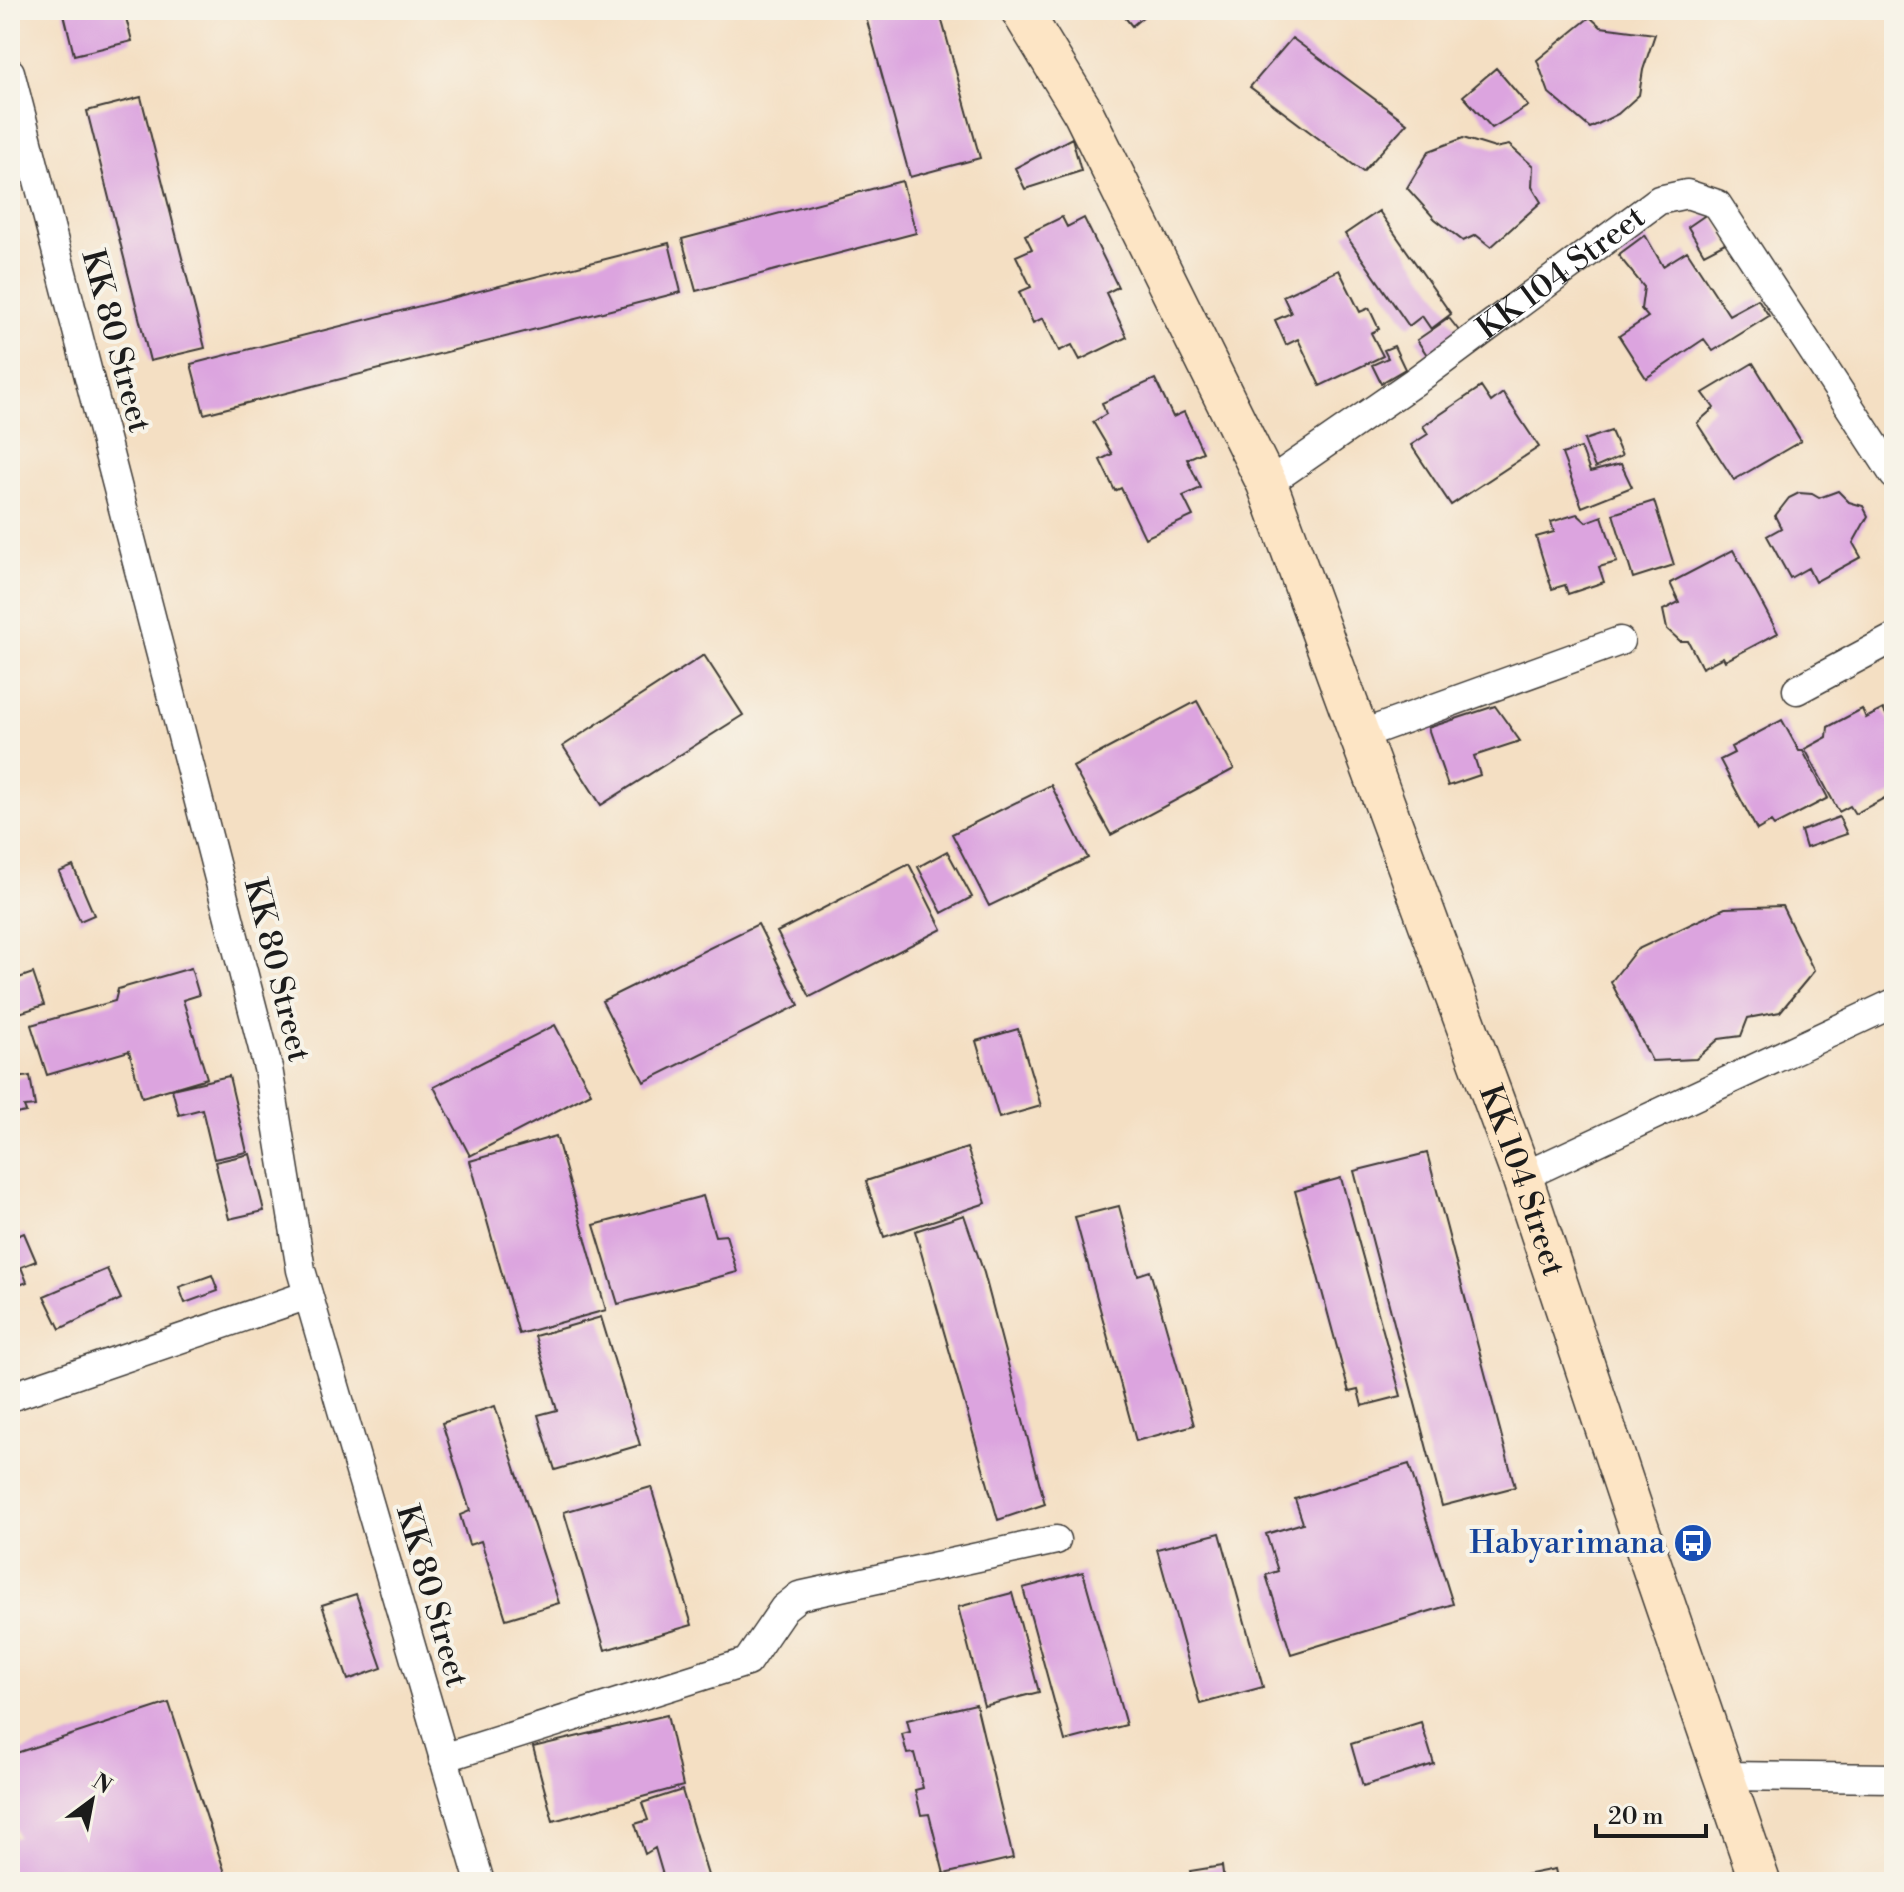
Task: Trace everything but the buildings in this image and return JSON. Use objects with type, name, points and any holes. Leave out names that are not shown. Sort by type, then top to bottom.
[{"type":"street","name":"KK 104 Street","points":[[1021,10],[1083,112],[1267,484],[1522,1177],[1760,1882]]},
{"type":"street","name":"KK 80 Street","points":[[10,72],[268,1068],[301,1270],[480,1882]]},
{"type":"street","name":"KK 104 Street","points":[[1267,484],[1414,382],[1659,200],[1687,194],[1717,204],[1894,475]]},
{"type":"street","points":[[1797,690],[1894,638]]},
{"type":"street","points":[[1360,735],[1620,641]]},
{"type":"street","points":[[1522,1177],[1894,1003]]},
{"type":"street","points":[[10,1397],[308,1295]]},
{"type":"street","points":[[443,1758],[747,1662],[784,1608],[799,1596],[1056,1540]]},
{"type":"street","points":[[1723,1776],[1894,1778]]},
{"type":"place","name":"Habyarimana","points":[[1693,1543]]}]
